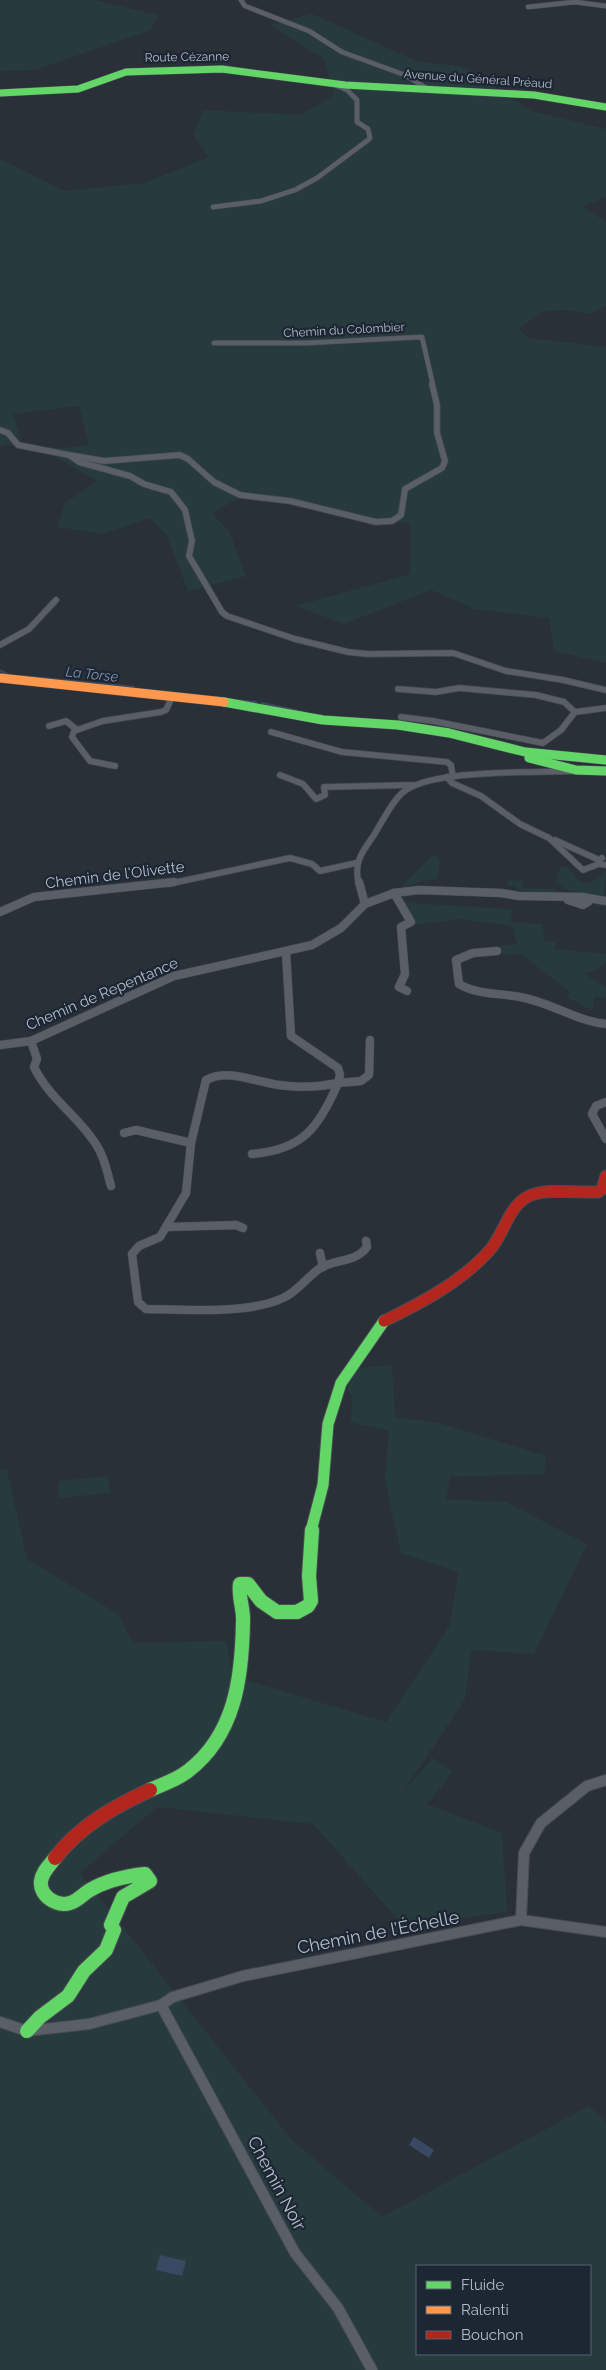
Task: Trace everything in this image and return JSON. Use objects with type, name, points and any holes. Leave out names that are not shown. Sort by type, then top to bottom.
[{"type":"street","points":[[241,0],[244,6],[309,31],[342,52],[405,75],[428,89]]},
{"type":"street","points":[[528,7],[575,2],[606,6]]},
{"type":"street","name":"Route Cézanne","points":[[0,93],[78,89],[126,72],[207,69],[245,71],[334,84],[376,86]]},
{"type":"street","points":[[213,207],[254,203],[307,185],[370,138],[368,129],[357,122],[357,100],[347,90],[334,84]]},
{"type":"street","name":"Avenue du Général Préaud","points":[[376,86],[534,95],[606,106]]},
{"type":"street","name":"Chemin du Colombier","points":[[69,455],[104,461],[180,455],[190,459],[196,469],[220,486],[236,494],[250,498],[296,502],[370,521],[390,522],[397,519],[400,515],[402,498],[407,487],[442,468],[445,460],[437,433],[437,405],[422,338],[307,343],[214,343]]},
{"type":"street","points":[[0,430],[8,433],[18,444],[28,448],[69,455],[78,462],[130,476],[144,484],[171,492],[185,510],[192,541],[189,556],[222,612],[227,616],[295,639],[348,652],[368,654],[453,653],[506,671],[563,680],[606,690]]},
{"type":"street","points":[[0,645],[29,630],[56,600]]},
{"type":"street","points":[[0,678],[140,691],[241,703],[323,720],[424,729],[543,743],[550,740],[575,712],[606,708]]},
{"type":"street","points":[[398,689],[436,692],[459,688],[536,695],[564,702],[575,712]]},
{"type":"street","points":[[140,691],[172,697],[241,703]]},
{"type":"street","points":[[115,766],[90,761],[72,737],[76,729],[125,717],[161,712],[166,710],[172,697]]},
{"type":"street","points":[[401,717],[555,760],[584,770]]},
{"type":"street","points":[[49,726],[66,721],[76,729]]},
{"type":"street","points":[[271,732],[342,752],[368,756],[447,762],[450,764],[452,783],[481,796],[520,824],[599,860],[602,858]]},
{"type":"street","points":[[466,735],[555,760],[606,760]]},
{"type":"street","points":[[534,774],[555,760]]},
{"type":"street","points":[[526,774],[537,768],[540,764],[555,760]]},
{"type":"street","points":[[280,775],[298,781],[310,789],[316,799],[320,799],[325,795],[324,787],[412,785],[450,777],[606,770]]},
{"type":"street","points":[[412,785],[402,793],[361,852],[356,864],[356,874],[364,901],[394,893],[419,890],[501,893],[559,898],[575,900],[582,905],[587,900],[606,901]]},
{"type":"street","points":[[549,838],[583,870],[599,864],[606,865]]},
{"type":"street","name":"Chemin de l'Olivette","points":[[0,912],[34,897],[162,885],[290,858],[305,861],[320,870],[356,864]]},
{"type":"street","points":[[394,893],[410,922],[400,927],[405,974],[399,987],[407,991]]},
{"type":"street","name":"Chemin de Repentance","points":[[0,1045],[31,1041],[174,976],[216,965],[286,952],[329,937],[364,901]]},
{"type":"street","points":[[497,951],[473,953],[456,960],[459,984],[468,989],[526,997],[595,1024],[606,1024]]},
{"type":"street","points":[[252,1154],[272,1152],[291,1145],[318,1121],[327,1109],[338,1083],[340,1072],[336,1066],[318,1052],[294,1041],[291,1036],[286,952]]},
{"type":"street","points":[[366,1241],[366,1247],[360,1255],[323,1267],[298,1288],[274,1301],[250,1305],[194,1309],[146,1309],[138,1302],[132,1254],[139,1246],[160,1237],[168,1227],[174,1211],[186,1193],[191,1143],[204,1084],[209,1077],[221,1075],[277,1085],[301,1086],[328,1086],[338,1083],[361,1082],[369,1075],[370,1040]]},
{"type":"street","points":[[31,1041],[37,1059],[34,1067],[41,1083],[61,1108],[78,1121],[96,1142],[103,1157],[111,1186]]},
{"type":"street","points":[[606,1102],[596,1106],[592,1114],[606,1140]]},
{"type":"street","points":[[124,1133],[136,1130],[191,1143]]},
{"type":"street","points":[[0,2022],[28,2031],[40,2017],[68,1996],[84,1971],[106,1950],[114,1930],[111,1925],[121,1900],[129,1893],[150,1882],[145,1874],[134,1874],[87,1892],[71,1902],[56,1902],[44,1893],[41,1886],[41,1878],[53,1858],[76,1832],[109,1810],[193,1768],[220,1738],[232,1715],[239,1689],[243,1612],[238,1590],[240,1584],[248,1584],[260,1601],[277,1612],[297,1612],[308,1606],[310,1601],[311,1532],[322,1485],[330,1415],[341,1383],[378,1329],[386,1319],[428,1300],[469,1269],[490,1250],[515,1208],[530,1195],[598,1192],[602,1189],[606,1176]]},
{"type":"street","points":[[168,1227],[236,1226],[243,1228]]},
{"type":"street","points":[[320,1253],[323,1267]]},
{"type":"street","points":[[521,1920],[524,1853],[540,1824],[587,1786],[606,1780]]},
{"type":"street","name":"Chemin de l’Échelle","points":[[28,2031],[60,2029],[89,2024],[161,2006],[173,1997],[243,1976],[521,1920],[606,1932]]},
{"type":"street","name":"Chemin Noir","points":[[161,2006],[295,2253],[338,2308],[372,2370]]},
{"type":"green space","points":[[0,0],[95,0],[158,15],[151,30],[35,70],[0,71]]},
{"type":"green space","points":[[312,14],[417,61],[464,67],[531,111],[606,129],[606,197],[582,206],[606,222],[606,306],[591,314],[564,310],[542,311],[519,329],[528,338],[606,347],[606,663],[554,651],[549,618],[475,609],[431,590],[344,624],[296,606],[410,574],[411,524],[374,519],[321,505],[248,493],[212,513],[229,531],[246,576],[188,591],[166,534],[150,518],[103,534],[57,527],[65,503],[97,481],[44,450],[89,445],[79,406],[13,414],[23,448],[5,444],[0,447],[0,159],[64,191],[144,183],[209,157],[193,135],[203,110],[301,115],[334,95],[324,59],[270,25]]},
{"type":"green space","points":[[434,854],[440,861],[438,879],[423,881],[399,889]]},
{"type":"green space","points":[[560,867],[567,867],[581,883],[592,882],[606,871],[604,897],[579,894],[561,886],[556,882]]},
{"type":"green space","points":[[508,880],[522,881],[522,888],[553,889],[566,894],[526,892],[516,889],[516,886],[507,885]]},
{"type":"green space","points":[[398,895],[411,903],[512,909],[511,922],[542,924],[545,941],[555,942],[555,949],[606,954],[606,962],[598,969],[584,974],[606,987],[606,998],[595,997],[592,1010],[580,1005],[581,1003],[566,998],[570,992],[521,954],[503,955],[500,946],[517,944],[512,926],[457,919],[416,925]]},
{"type":"green space","points":[[392,1365],[395,1417],[439,1423],[546,1456],[544,1474],[450,1477],[446,1499],[506,1502],[587,1544],[534,1654],[471,1650],[465,1699],[403,1792],[433,1758],[453,1772],[427,1804],[502,1833],[507,1912],[404,1926],[313,1824],[157,1807],[80,1873],[291,2139],[382,2217],[589,2106],[606,2122],[606,2370],[0,2370],[0,1470],[7,1470],[27,1559],[118,1614],[133,1643],[226,1641],[232,1676],[386,1722],[450,1625],[458,1572],[401,1553],[385,1480],[389,1431],[351,1422],[352,1397],[347,1388],[356,1368]]},
{"type":"green space","points":[[108,1476],[110,1493],[59,1498],[58,1481]]},
{"type":"water","points":[[414,2137],[434,2150],[429,2158],[409,2145]]},
{"type":"water","points":[[160,2255],[186,2261],[182,2276],[156,2270]]},
{"type":"waterway","name":"La Torse","points":[[0,670],[9,675]]},
{"type":"waterway","name":"La Torse","points":[[22,676],[134,687]]},
{"type":"waterway","name":"La Torse","points":[[236,700],[256,702]]},
{"type":"waterway","name":"La Torse","points":[[262,703],[303,712]]},
{"type":"traffic: fast","points":[[0,93],[78,89],[126,72],[222,69],[345,85],[534,95],[606,107]]},
{"type":"traffic: fast","points":[[224,702],[323,720],[398,725],[449,733],[525,752],[606,760]]},
{"type":"traffic: fast","points":[[529,758],[576,770],[606,771]]},
{"type":"traffic: fast","points":[[150,1790],[188,1771],[203,1758],[225,1727],[237,1691],[242,1653],[243,1610],[239,1591],[240,1584],[248,1584],[261,1601],[277,1612],[297,1612],[308,1606],[311,1601],[309,1576],[311,1532],[323,1485],[328,1424],[341,1383],[384,1321]]},
{"type":"traffic: fast","points":[[27,2031],[40,2017],[68,1996],[84,1971],[106,1950],[114,1930],[111,1925],[123,1897],[150,1881],[145,1874],[124,1877],[96,1887],[70,1903],[60,1903],[50,1899],[41,1886],[43,1875],[55,1858]]},
{"type":"traffic: slow","points":[[0,678],[224,702]]},
{"type":"traffic: jam","points":[[384,1321],[439,1291],[477,1262],[494,1244],[516,1207],[529,1196],[551,1193],[598,1192],[602,1189],[606,1176]]},
{"type":"traffic: jam","points":[[55,1858],[64,1846],[86,1826],[111,1810],[150,1790]]}]
